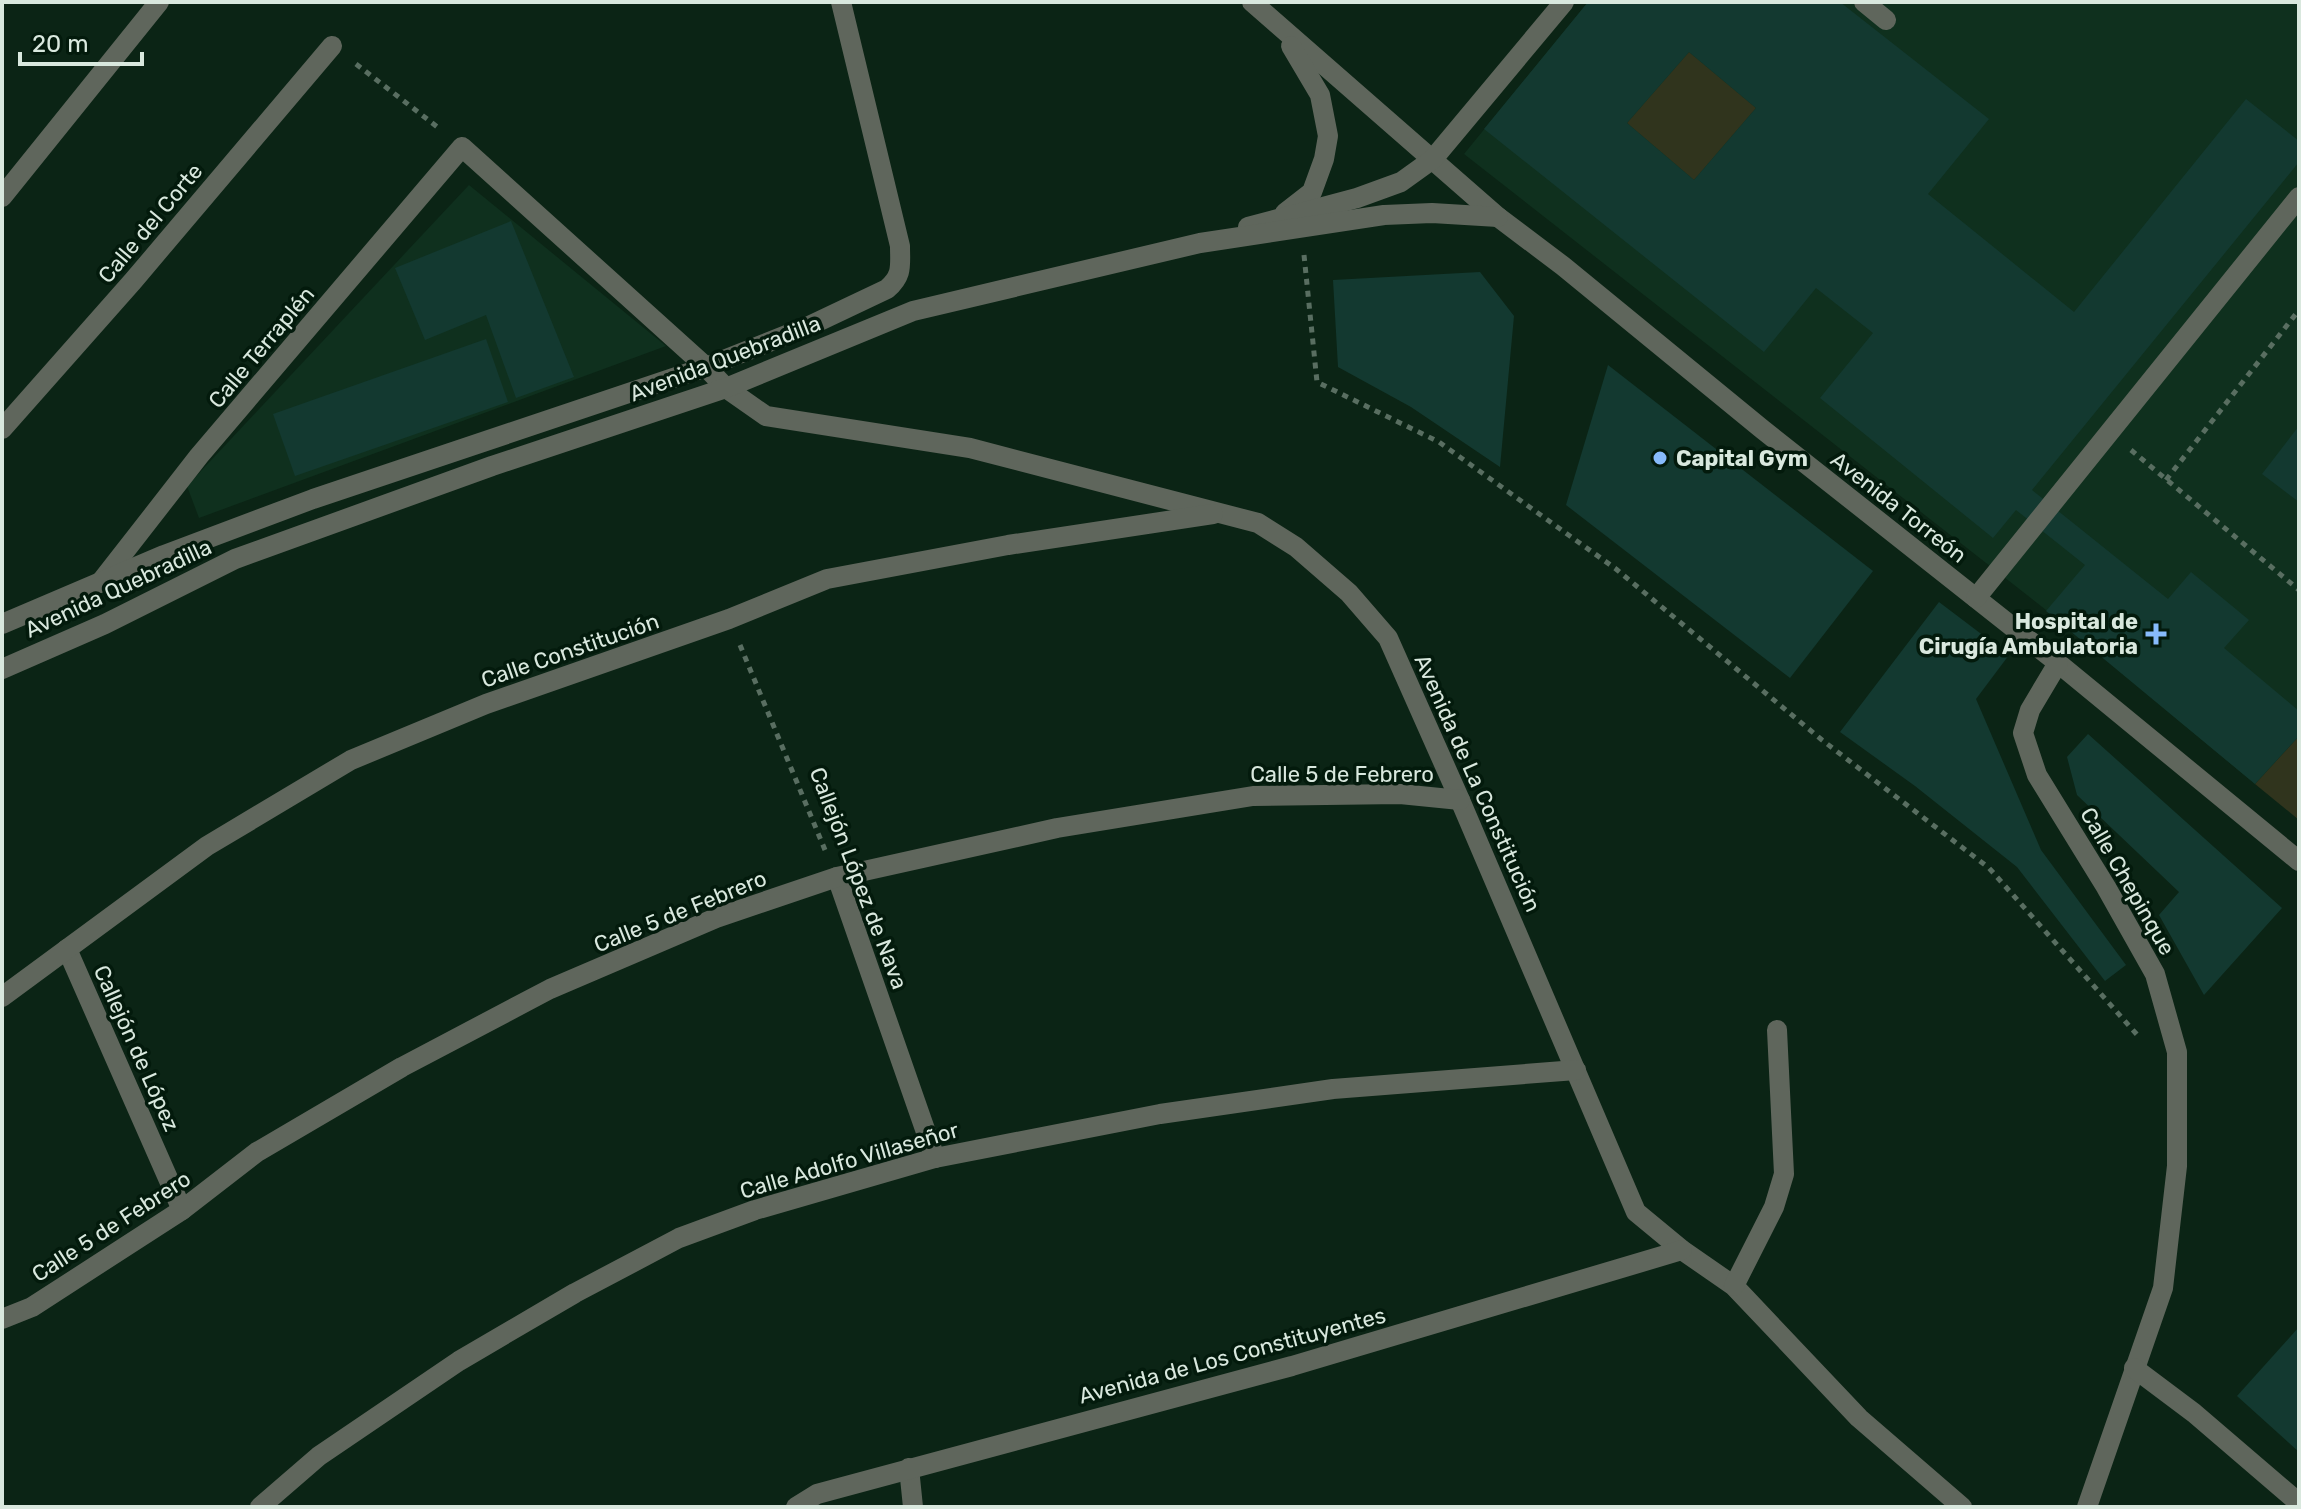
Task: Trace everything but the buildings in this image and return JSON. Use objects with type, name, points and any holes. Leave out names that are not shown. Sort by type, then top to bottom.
[{"type":"street","points":[[2,197],[159,2]]},
{"type":"street","name":"Avenida Quebradilla","points":[[2,624],[313,499],[706,367],[809,326],[887,289],[897,280],[900,246],[841,2]]},
{"type":"street","points":[[1252,2],[1280,28],[1320,95],[1328,136],[1324,159],[1312,192],[1279,217]]},
{"type":"street","points":[[1200,243],[1279,217],[1357,198],[1401,182],[1433,159],[1564,2]]},
{"type":"street","points":[[1864,2],[1886,20]]},
{"type":"street","name":"Avenida Torreón","points":[[1280,28],[1498,217],[2058,663],[2299,861]]},
{"type":"street","name":"Calle del Corte","points":[[2,429],[133,281],[332,46]]},
{"type":"street","points":[[462,147],[726,388]]},
{"type":"street","name":"Calle Terraplén","points":[[100,583],[199,456],[462,147]]},
{"type":"street","points":[[1976,598],[2299,197]]},
{"type":"street","name":"Avenida Quebradilla","points":[[2,669],[105,624],[235,559],[492,466],[726,388],[913,311],[1200,243],[1384,215],[1432,213],[1498,217]]},
{"type":"street","name":"Avenida de La Constitución","points":[[726,388],[766,416],[970,448],[1258,523],[1296,547],[1349,593],[1388,638],[1636,1212],[1682,1250],[1734,1286],[1859,1418],[1962,1507]]},
{"type":"street","name":"Calle Constitución","points":[[2,997],[207,846],[351,760],[486,704],[729,619],[827,579],[1008,545],[1222,513]]},
{"type":"street","name":"Calle Chepinque","points":[[2058,663],[2030,710],[2023,733],[2037,775],[2155,974],[2177,1052],[2177,1166],[2163,1288],[2087,1507]]},
{"type":"street","name":"Calle 5 de Febrero","points":[[2,1319],[32,1307],[182,1210],[257,1152],[402,1067],[550,989],[716,918],[837,877],[1057,828],[1253,796],[1400,794],[1460,800]]},
{"type":"street","name":"Callejón López de Nava","points":[[837,877],[935,1158]]},
{"type":"street","name":"Callejón de López","points":[[67,949],[182,1210]]},
{"type":"street","points":[[1734,1286],[1774,1207],[1784,1174],[1777,1030]]},
{"type":"street","name":"Calle Adolfo Villaseñor","points":[[260,1507],[319,1456],[459,1361],[575,1293],[679,1238],[755,1210],[935,1158],[1160,1114],[1333,1089],[1576,1070]]},
{"type":"street","name":"Avenida de Los Constituyentes","points":[[796,1507],[817,1494],[1292,1366],[1682,1250]]},
{"type":"street","points":[[2134,1368],[2194,1413],[2299,1503]]},
{"type":"street","points":[[909,1468],[913,1507]]},
{"type":"path","points":[[332,46],[462,147]]},
{"type":"path","points":[[1301,229],[1317,382],[1439,442],[1604,560],[1822,740],[1989,868],[2116,1013],[2177,1076]]},
{"type":"path","points":[[2166,480],[2299,310]]},
{"type":"path","points":[[2109,431],[2299,590]]},
{"type":"path","name":"Callejón López de Nava","points":[[729,619],[837,877]]},
{"type":"shaded area","points":[[1588,2],[2299,2],[2299,736],[2255,784],[2046,610],[1464,154]]},
{"type":"shaded area","points":[[1689,52],[1756,108],[1694,180],[1627,123]]},
{"type":"shaded area","points":[[469,185],[666,346],[199,518],[187,486]]},
{"type":"shaded area","points":[[2299,736],[2299,820],[2255,784]]},
{"type":"place","name":"Capital Gym","points":[[1660,458]]},
{"type":"place","name":"Hospital de Cirugía Ambulatoria","points":[[2156,634]]}]
